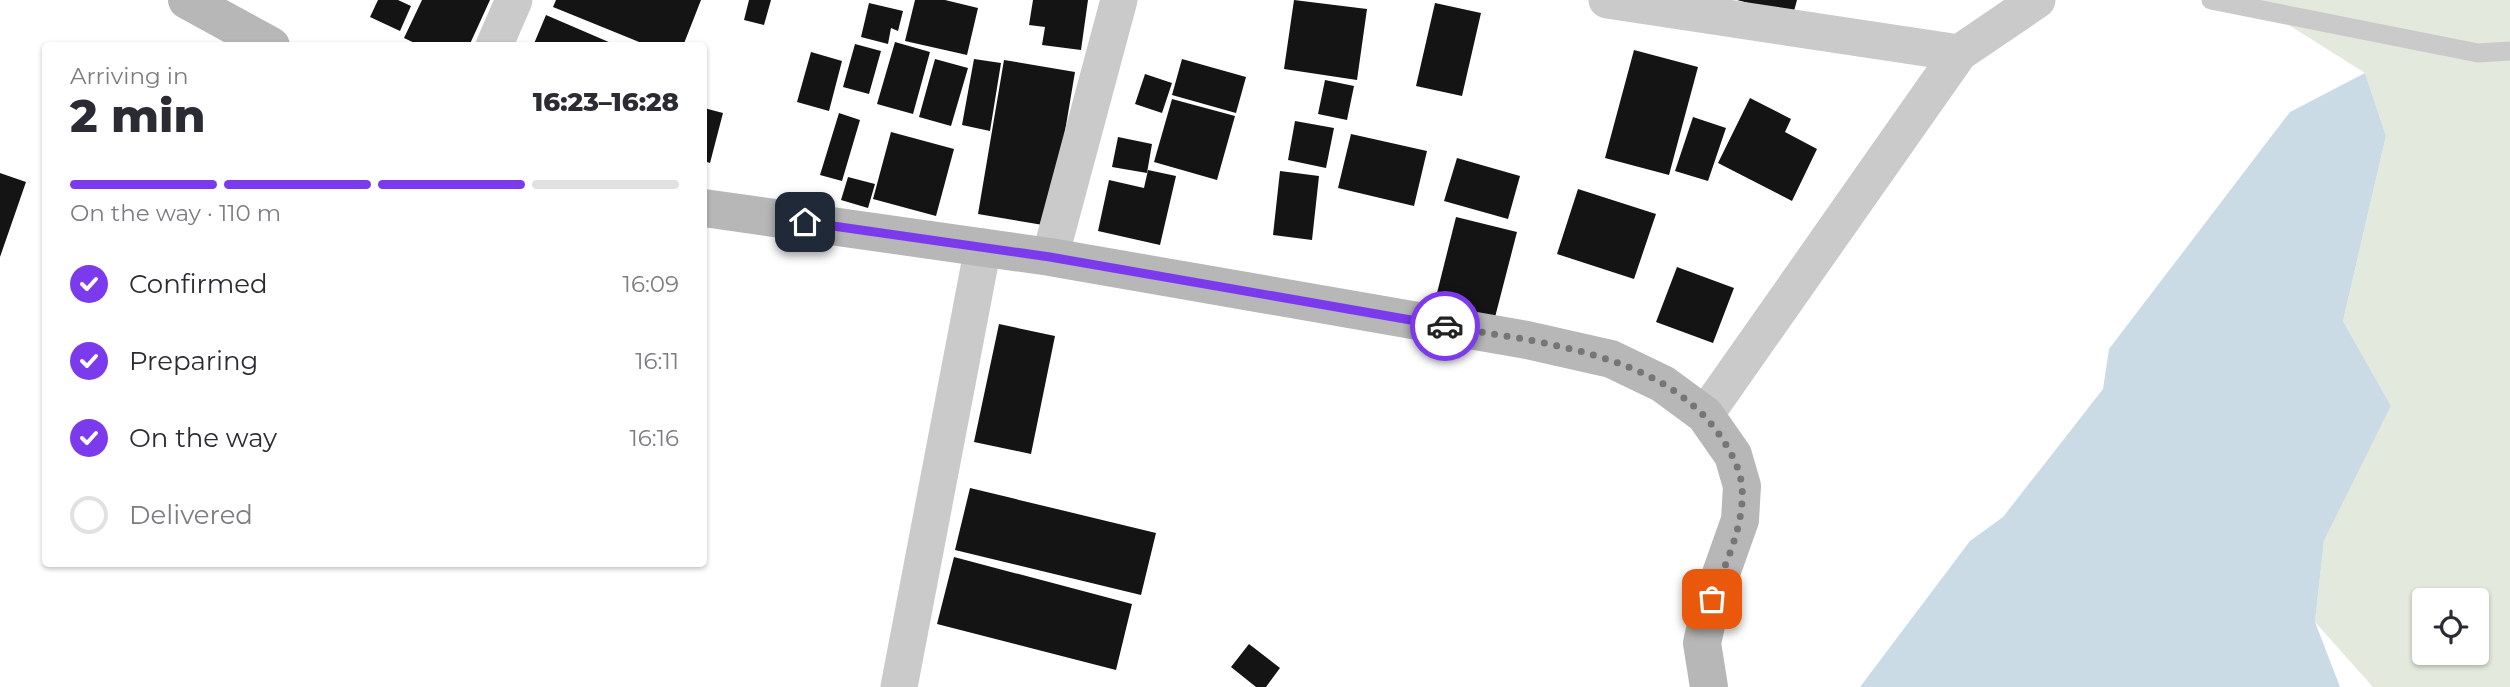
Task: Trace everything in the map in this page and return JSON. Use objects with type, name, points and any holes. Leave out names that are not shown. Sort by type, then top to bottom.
[{"type":"main road","points":[[187,0],[264,42]]},
{"type":"main road","points":[[707,208],[1050,257],[1527,340],[1611,359],[1663,384],[1705,415],[1733,454],[1742,486],[1740,520],[1712,599],[1702,643],[1709,687]]},
{"type":"street","points":[[496,42],[514,0]]},
{"type":"street","points":[[1050,257],[1119,0]]},
{"type":"street","points":[[1607,0],[1656,4],[1959,53]]},
{"type":"street","points":[[1705,415],[1959,53],[2036,0]]},
{"type":"street","points":[[899,687],[983,247]]},
{"type":"lane","points":[[2211,0],[2478,54],[2510,51]]},
{"type":"shaded area","points":[[2249,0],[2510,0],[2510,687],[2373,687],[2315,622],[2324,541],[2391,406],[2343,321],[2386,136],[2365,73]]},
{"type":"water","points":[[2365,73],[2386,136],[2343,321],[2391,406],[2324,541],[2315,622],[2340,687],[1860,687],[1970,541],[2003,517],[2103,389],[2109,349],[2290,112]]},
{"type":"building","points":[[378,0],[398,0],[411,6],[400,31],[370,17]]},
{"type":"building","points":[[422,0],[490,0],[471,42],[412,42],[404,38]]},
{"type":"building","points":[[556,0],[701,0],[685,42],[639,42],[553,7]]},
{"type":"building","points":[[749,0],[771,0],[764,25],[744,20]]},
{"type":"building","points":[[915,0],[945,0],[978,8],[967,55],[905,41]]},
{"type":"building","points":[[1033,0],[1088,0],[1081,50],[1042,45],[1045,27],[1029,25]]},
{"type":"building","points":[[1294,0],[1367,9],[1357,80],[1284,69]]},
{"type":"building","points":[[1737,0],[1797,0],[1793,15]]},
{"type":"building","points":[[869,3],[903,11],[898,31],[891,28],[888,44],[861,37]]},
{"type":"building","points":[[1435,3],[1481,13],[1462,96],[1416,86]]},
{"type":"building","points":[[546,15],[609,42],[535,42]]},
{"type":"building","points":[[895,42],[930,52],[913,114],[877,104]]},
{"type":"building","points":[[855,44],[881,51],[869,94],[843,87]]},
{"type":"building","points":[[1634,50],[1698,67],[1669,175],[1605,158]]},
{"type":"building","points":[[811,52],[842,61],[829,111],[797,102]]},
{"type":"building","points":[[935,59],[968,68],[951,126],[919,117]]},
{"type":"building","points":[[974,59],[1001,63],[990,131],[962,125]]},
{"type":"building","points":[[1182,59],[1246,77],[1236,113],[1172,95]]},
{"type":"building","points":[[1004,60],[1075,72],[1049,226],[978,214]]},
{"type":"building","points":[[1145,74],[1172,83],[1162,113],[1135,104]]},
{"type":"building","points":[[1325,80],[1354,86],[1347,120],[1318,114]]},
{"type":"building","points":[[1750,98],[1791,119],[1785,132],[1817,149],[1792,201],[1718,163]]},
{"type":"building","points":[[1172,99],[1235,116],[1217,180],[1154,162]]},
{"type":"building","points":[[707,109],[723,113],[710,163],[707,162]]},
{"type":"building","points":[[839,113],[860,120],[842,181],[820,175]]},
{"type":"building","points":[[1693,117],[1726,128],[1708,181],[1675,171]]},
{"type":"building","points":[[1295,121],[1334,128],[1326,168],[1288,160]]},
{"type":"building","points":[[891,132],[954,149],[936,216],[873,199]]},
{"type":"building","points":[[1351,134],[1427,151],[1414,206],[1338,188]]},
{"type":"building","points":[[1118,137],[1152,144],[1147,173],[1112,167]]},
{"type":"building","points":[[1457,158],[1520,176],[1508,219],[1444,201]]},
{"type":"building","points":[[1148,170],[1176,176],[1160,245],[1098,231],[1109,180],[1144,188]]},
{"type":"building","points":[[1280,171],[1319,176],[1312,240],[1273,235]]},
{"type":"building","points":[[0,173],[26,182],[0,257]]},
{"type":"building","points":[[848,177],[875,184],[868,208],[841,200]]},
{"type":"building","points":[[1578,189],[1656,214],[1634,279],[1557,254]]},
{"type":"building","points":[[1456,217],[1517,232],[1493,325],[1433,309]]},
{"type":"building","points":[[1677,267],[1734,288],[1713,343],[1656,322]]},
{"type":"building","points":[[999,324],[1055,336],[1031,454],[974,442]]},
{"type":"building","points":[[970,488],[1156,533],[1141,595],[955,550]]},
{"type":"building","points":[[954,557],[1132,604],[1116,670],[937,624]]},
{"type":"building","points":[[1249,644],[1280,668],[1266,687],[1256,687],[1231,667]]},
{"type":"way so far","points":[[1445,326],[1527,340],[1611,359],[1663,384],[1705,415],[1733,454],[1742,486],[1740,520],[1712,599]]},
{"type":"route","points":[[805,222],[1050,257],[1445,326]]}]
